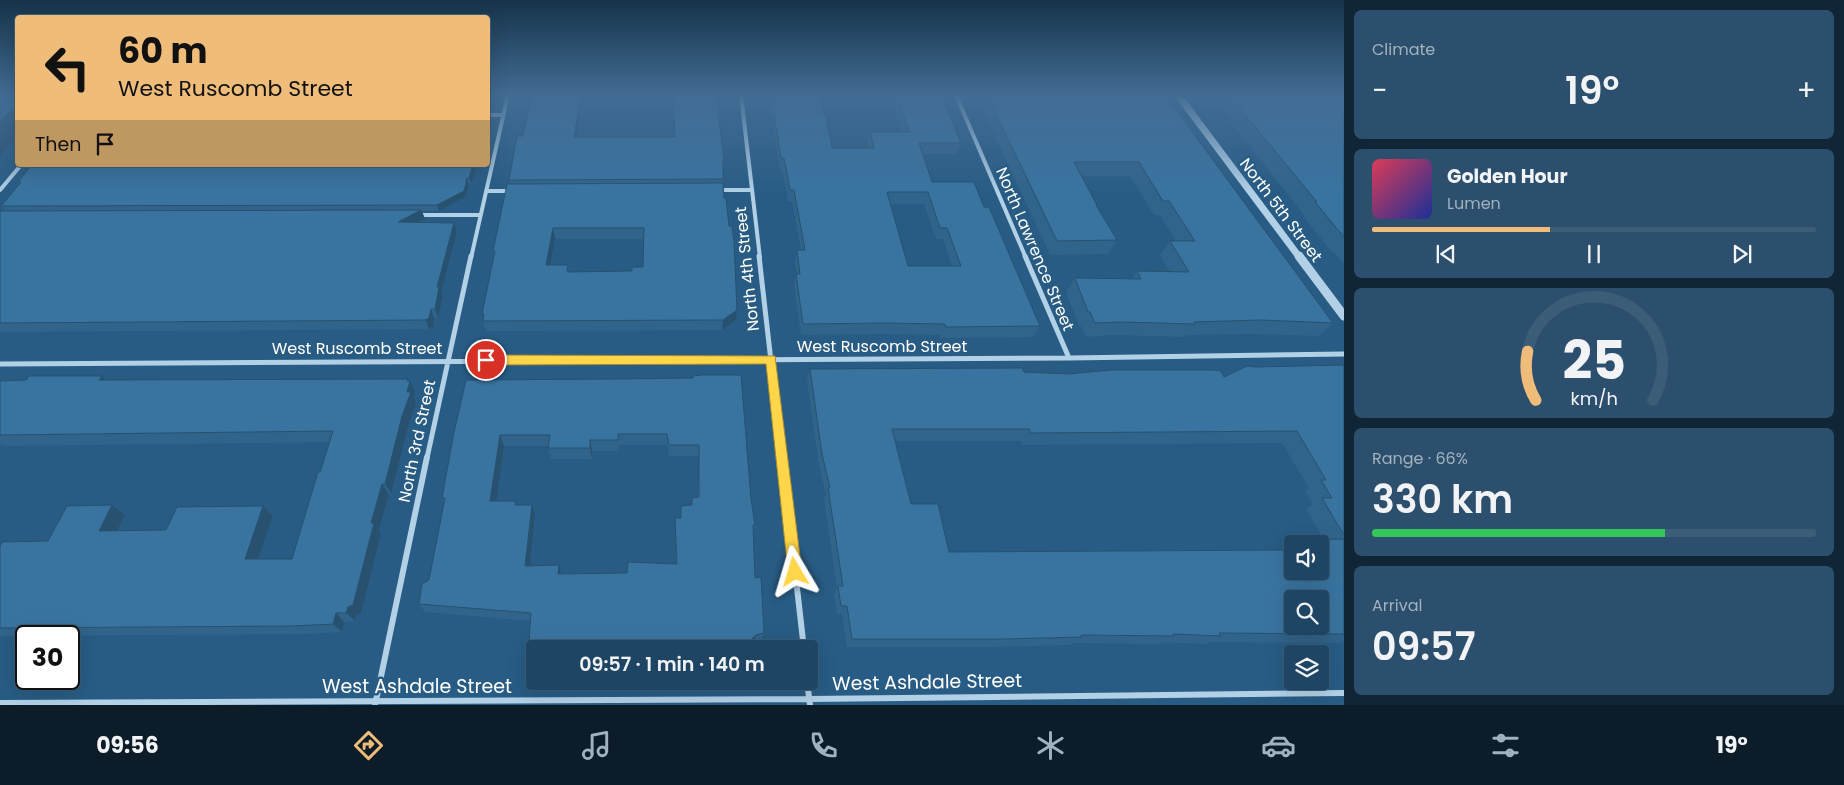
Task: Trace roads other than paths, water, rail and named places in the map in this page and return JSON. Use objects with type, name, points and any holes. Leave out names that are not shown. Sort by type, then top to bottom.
[{"type":"street","name":"North 3rd Street","points":[[376,704],[448,360],[500,128]]},
{"type":"street","name":"North 4th Street","points":[[745,128],[803,640]]},
{"type":"street","name":"North Lawrence Street","points":[[970,128],[1069,358]]},
{"type":"street","name":"North 5th Street","points":[[1203,128],[1344,316]]},
{"type":"street","points":[[0,190],[19,167]]},
{"type":"street","points":[[712,190],[752,190]]},
{"type":"street","points":[[487,191],[516,191]]},
{"type":"street","points":[[412,215],[480,215]]},
{"type":"street","name":"West Ruscomb Street","points":[[0,364],[1069,358],[1344,354]]},
{"type":"street","name":"West Ashdale Street","points":[[0,703],[810,702],[1344,693]]}]
